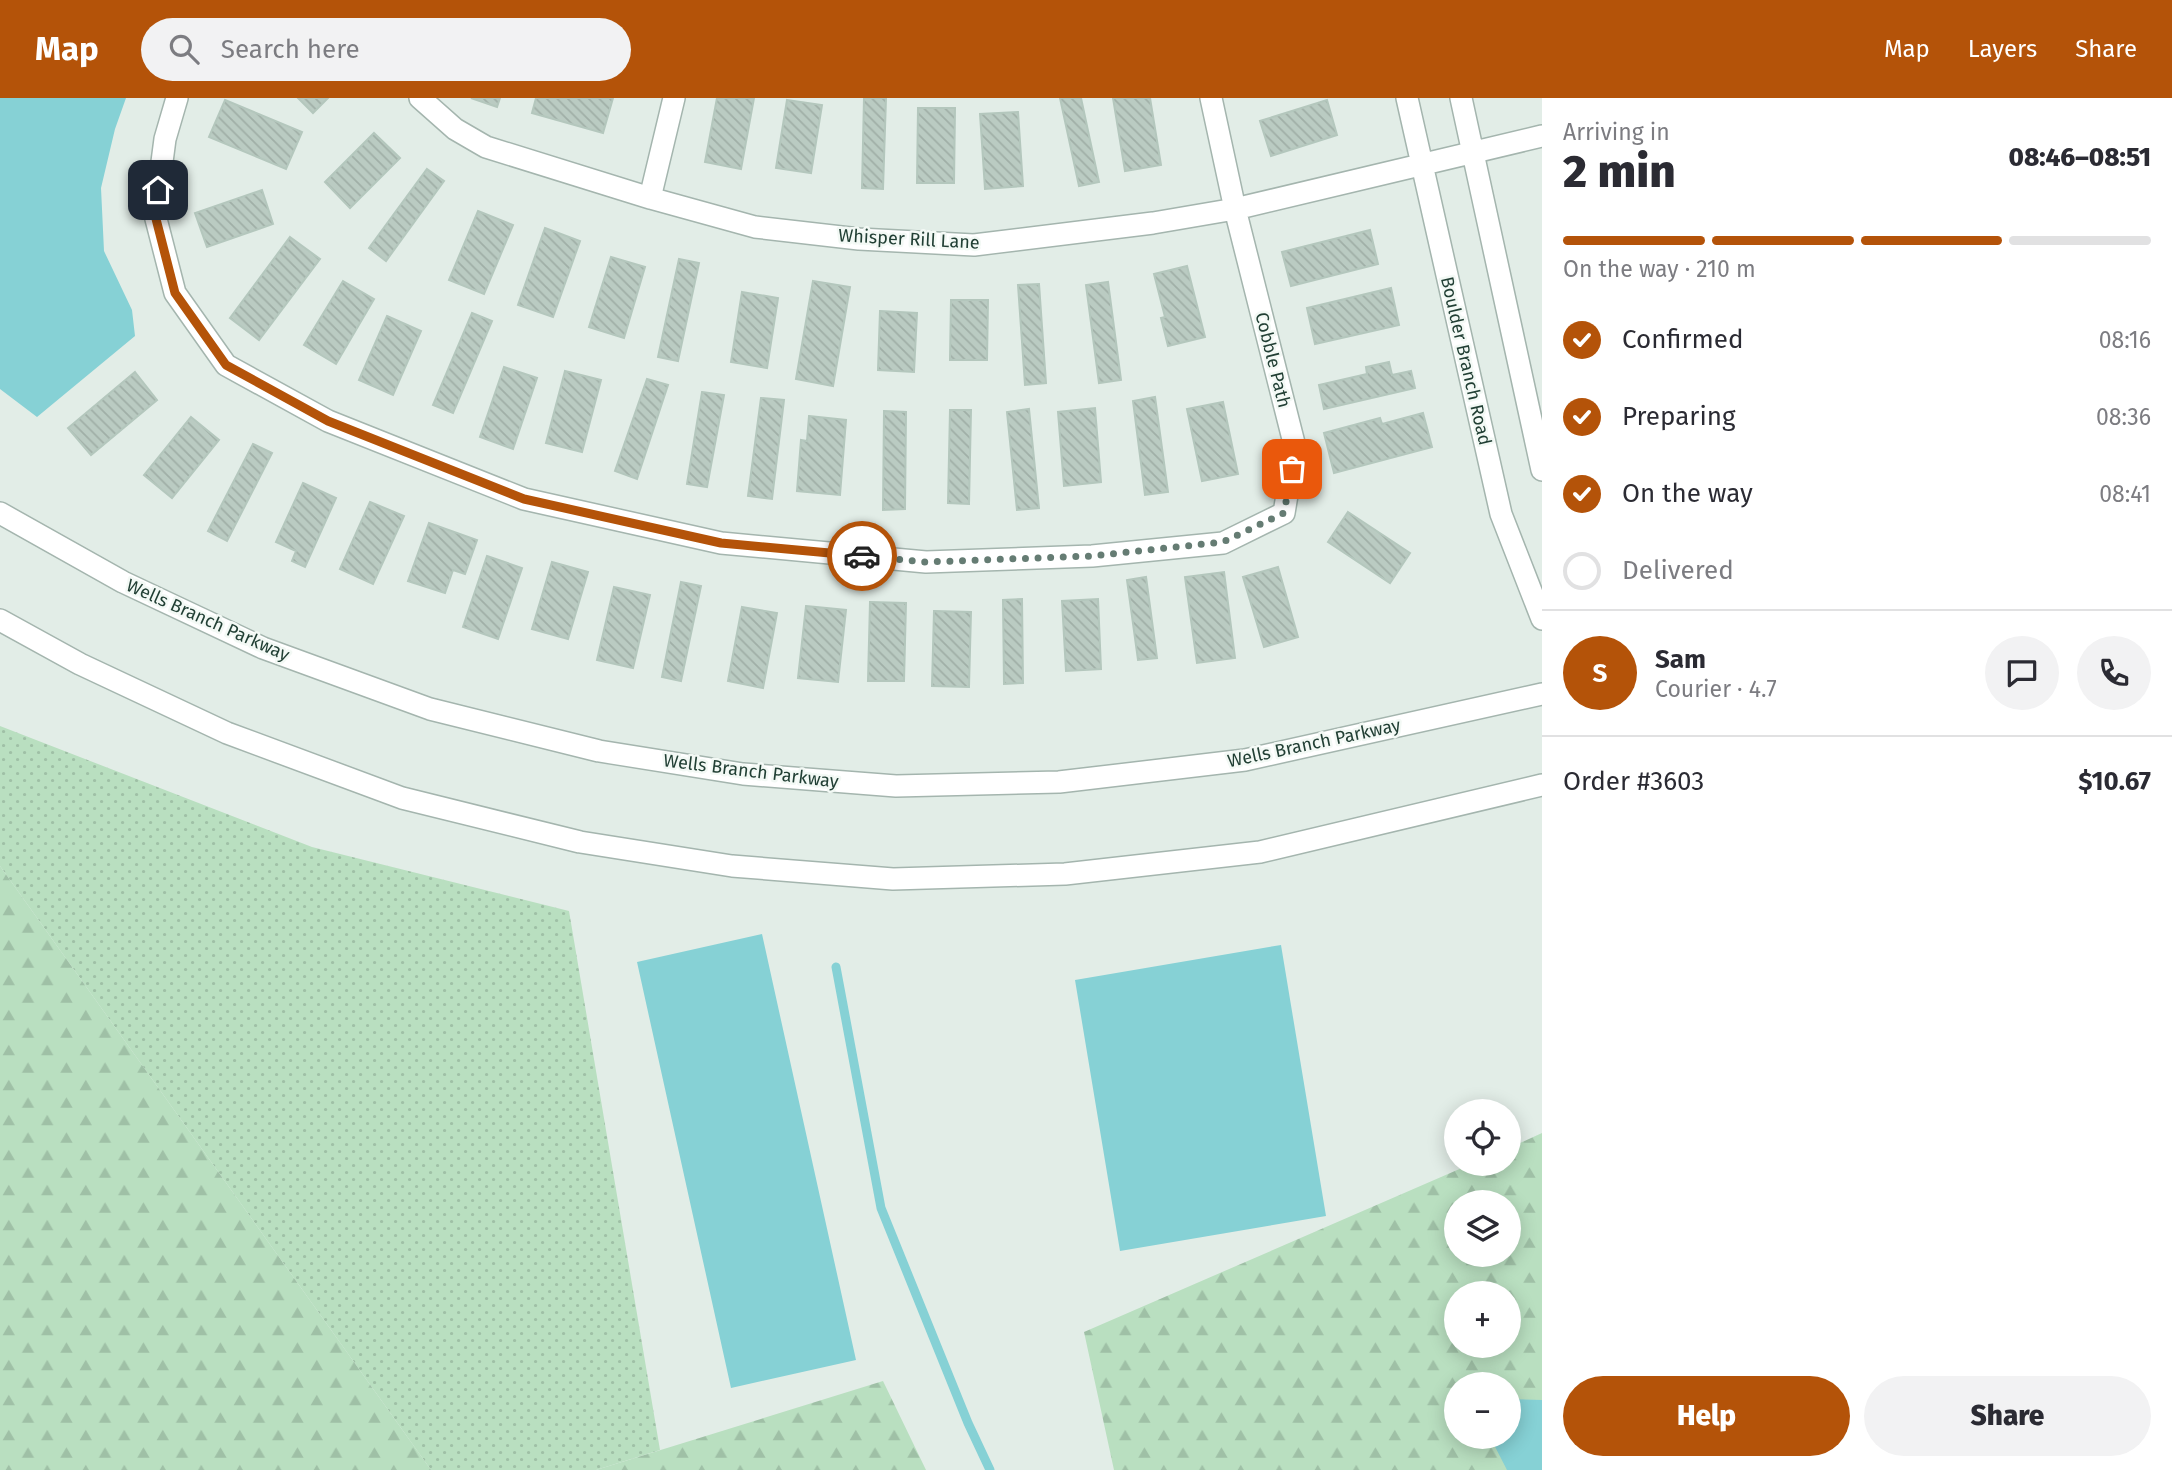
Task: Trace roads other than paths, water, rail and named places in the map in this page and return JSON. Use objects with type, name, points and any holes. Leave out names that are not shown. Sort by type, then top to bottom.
[{"type":"street","name":"Cobble Path","points":[[177,98],[165,139],[155,215],[175,293],[226,365],[328,421],[524,499],[721,543],[926,562],[1092,556],[1223,542],[1284,513],[1295,447],[1211,98]]},
{"type":"street","name":"Whisper Rill Lane","points":[[420,98],[455,129],[486,147],[650,198],[755,227],[859,239],[974,245],[1153,223],[1236,209],[1542,136]]},
{"type":"street","points":[[650,198],[674,98]]},
{"type":"street","name":"Boulder Branch Road","points":[[1407,98],[1501,514],[1542,618]]},
{"type":"street","points":[[1461,98],[1542,470]]},
{"type":"street","name":"Wells Branch Parkway","points":[[0,513],[123,582],[263,648],[430,709],[599,751],[743,774],[896,786],[1059,782],[1245,760],[1542,694]]},
{"type":"street","points":[[0,620],[80,664],[227,733],[402,798],[580,842],[732,866],[893,879],[1065,874],[1259,852],[1542,785]]},
{"type":"water","points":[[0,98],[126,98],[115,129],[101,188],[104,251],[132,310],[135,336],[37,417],[0,389]]},
{"type":"water","points":[[762,934],[856,1360],[731,1388],[637,962]]},
{"type":"water","points":[[1281,945],[1326,1216],[1120,1251],[1075,980]]},
{"type":"water","points":[[1521,1399],[1542,1400],[1542,1470],[1507,1470],[1496,1449],[1521,1449]]},
{"type":"waterway","points":[[836,967],[881,1208],[968,1423],[990,1470]]}]
